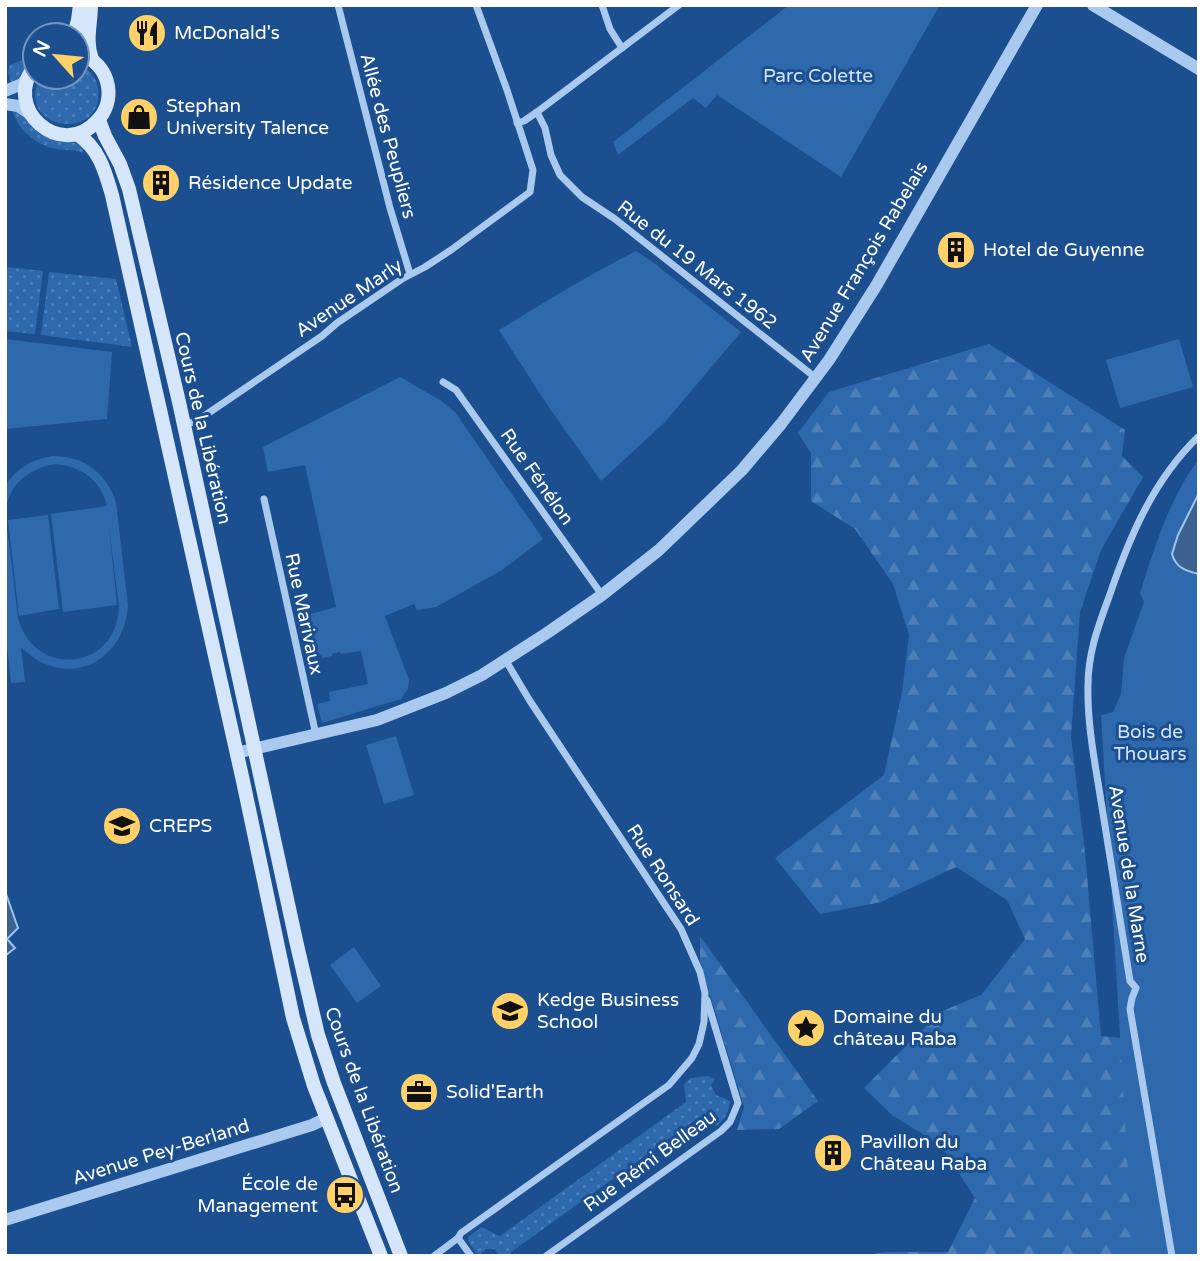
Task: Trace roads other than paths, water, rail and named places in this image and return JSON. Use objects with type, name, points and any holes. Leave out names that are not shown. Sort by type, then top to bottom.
[{"type":"main road","points":[[26,91],[30,114],[39,125],[51,132],[77,134],[99,120],[104,112],[109,91],[103,72],[92,59],[89,50],[91,5]]},
{"type":"main road","name":"Cours de la Libération","points":[[99,120],[129,189],[317,1035],[401,1256]]},
{"type":"main road","name":"Cours de la Libération","points":[[77,134],[93,146],[113,195],[293,1018],[314,1086],[381,1256]]},
{"type":"main road","points":[[139,315],[154,347],[173,415],[183,425]]},
{"type":"main road","points":[[190,543],[204,572],[242,729],[255,750]]},
{"type":"main road","points":[[236,753],[244,761],[250,779],[267,855],[283,884]]},
{"type":"main road","points":[[327,1118],[342,1134],[367,1195],[388,1223]]},
{"type":"main road","points":[[359,1201],[377,1224],[393,1256]]},
{"type":"street","name":"Allée des Peupliers","points":[[338,5],[390,208],[410,274]]},
{"type":"street","points":[[476,5],[517,123],[537,112],[679,5]]},
{"type":"street","points":[[602,5],[610,29],[622,48]]},
{"type":"street","name":"Avenue François Rabelais","points":[[255,750],[377,720],[415,706],[482,675],[602,595],[659,550],[734,478],[781,424],[816,378],[856,320],[1037,5]]},
{"type":"street","points":[[1093,5],[1199,69]]},
{"type":"street","points":[[5,104],[18,106],[30,114]]},
{"type":"street","name":"Rue du 19 Mars 1962","points":[[537,112],[560,175],[582,197],[619,222],[816,378]]},
{"type":"street","name":"Avenue Marly","points":[[183,425],[207,414],[410,274],[451,250],[530,192],[533,170],[517,123]]},
{"type":"street","name":"Rue Fénélon","points":[[443,382],[456,390],[602,595]]},
{"type":"street","name":"Avenue de la Marne","points":[[1172,1256],[1130,1009],[1136,988],[1130,981],[1090,729],[1087,692],[1091,647],[1136,525],[1150,498],[1199,436]]},
{"type":"street","name":"Rue Marivaux","points":[[264,499],[316,736]]},
{"type":"street","name":"Rue Ronsard","points":[[434,1256],[461,1233],[669,1085],[692,1058],[699,1044],[704,1022],[705,993],[700,972],[681,929],[506,661]]},
{"type":"street","points":[[236,753],[255,750]]},
{"type":"street","name":"Rue Rémi Belleau","points":[[546,1256],[730,1122],[738,1103],[705,993]]},
{"type":"street","name":"Avenue Pey-Berland","points":[[5,1220],[327,1118]]},
{"type":"street","points":[[458,1238],[471,1256]]},
{"type":"place","name":"McDonald's","points":[[147,33]]},
{"type":"place","name":"Stephan University Talence","points":[[139,117]]},
{"type":"place","name":"Résidence Update","points":[[161,183]]},
{"type":"place","name":"Hotel de Guyenne","points":[[956,250]]},
{"type":"place","name":"CREPS","points":[[122,826]]},
{"type":"place","name":"Kedge Business School","points":[[510,1011]]},
{"type":"place","name":"Domaine du château Raba","points":[[806,1028]]},
{"type":"place","name":"Solid'Earth","points":[[419,1092]]},
{"type":"place","name":"Pavillon du Château Raba","points":[[833,1153]]},
{"type":"place","name":"École de Management","points":[[345,1195]]},
{"type":"park label","name":"Parc Colette","points":[[818,76]]},
{"type":"park label","name":"Bois de Thouars","points":[[1150,743]]}]
